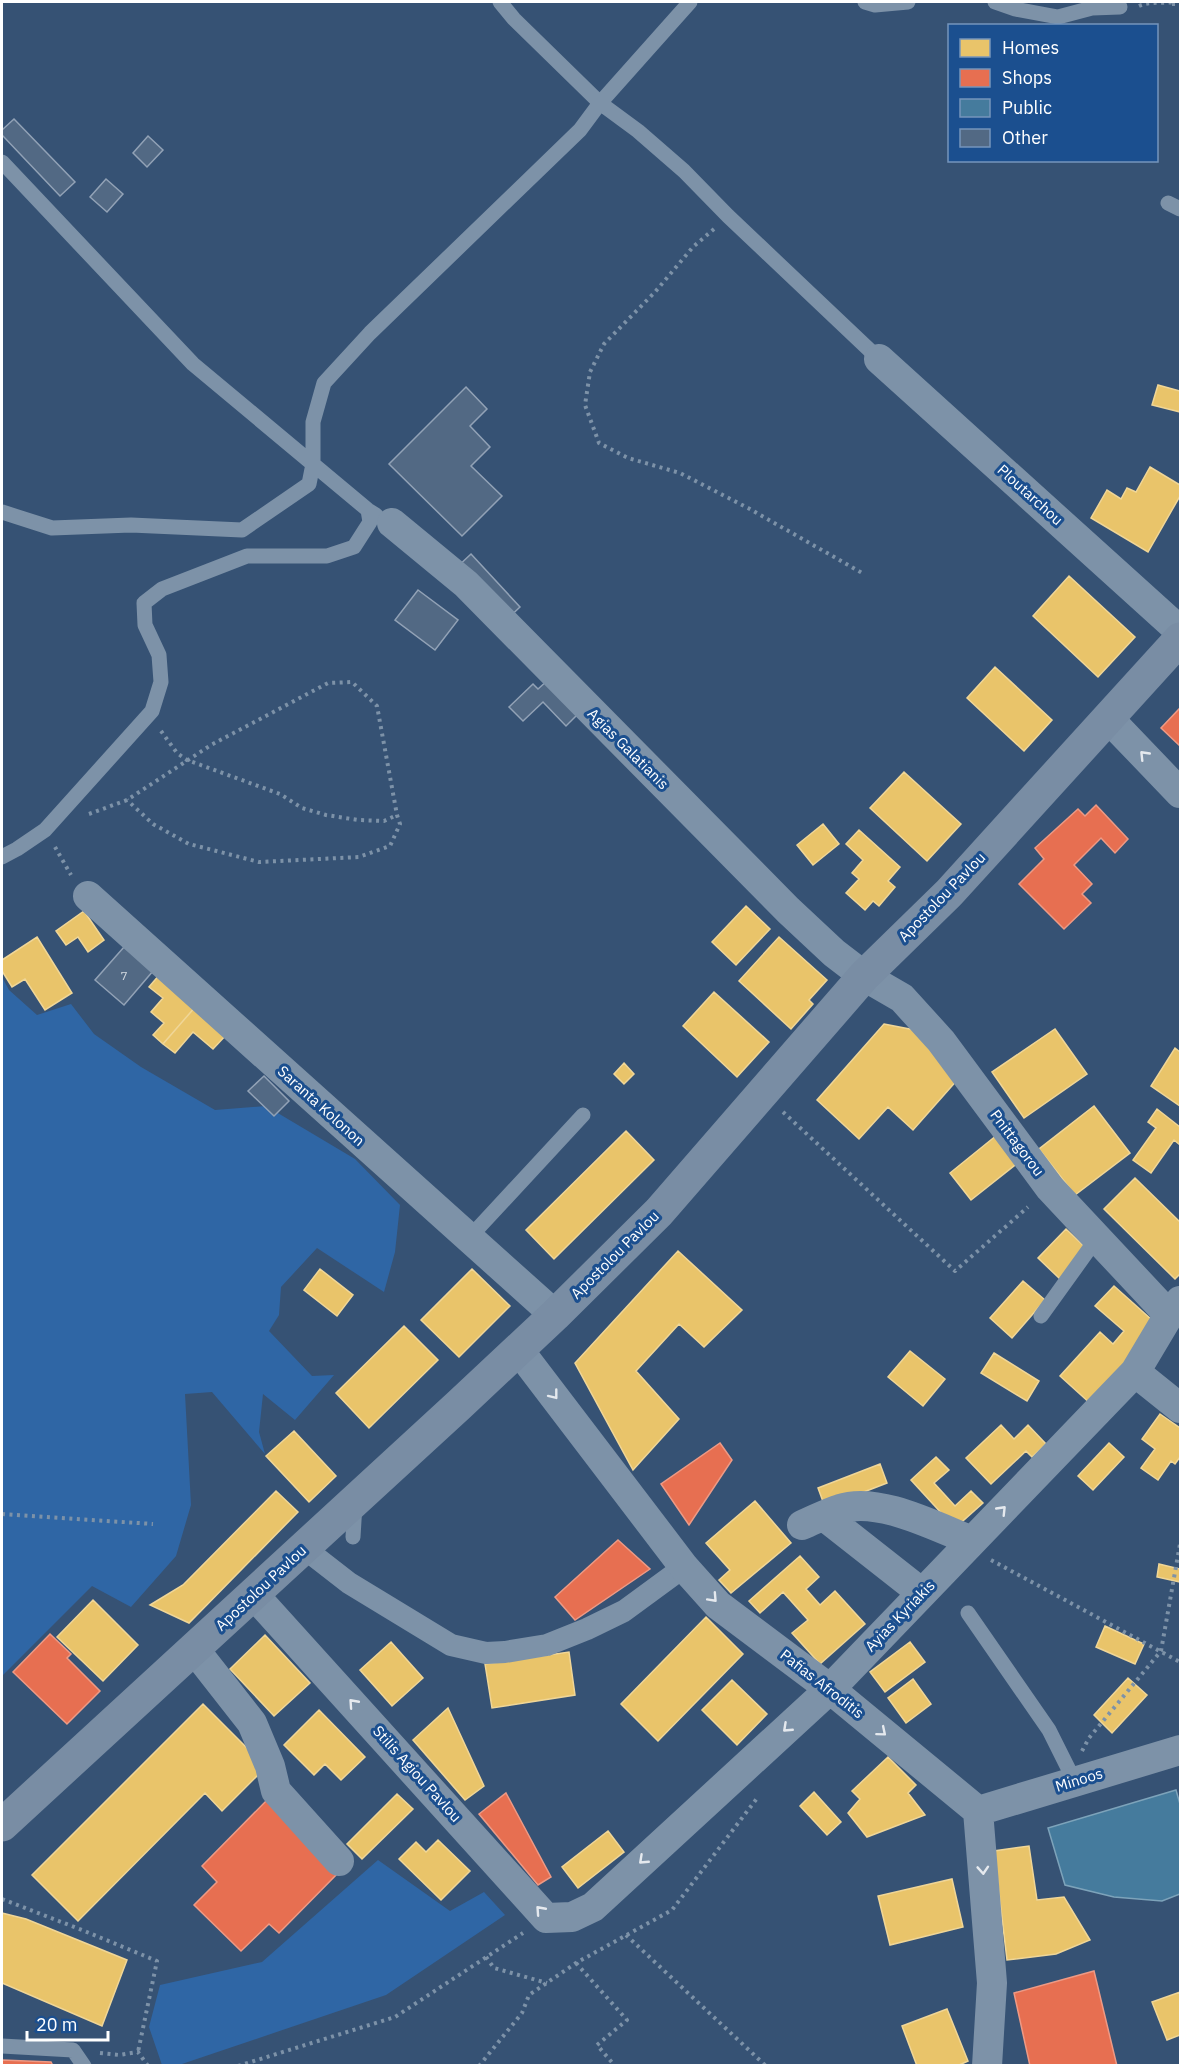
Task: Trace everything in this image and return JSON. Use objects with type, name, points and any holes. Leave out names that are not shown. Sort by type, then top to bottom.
[{"type":"main road","name":"Apostolou Pavlou","points":[[2,1825],[356,1501],[555,1315],[659,1212],[864,976],[949,893],[1180,639]]},
{"type":"street","name":"Ploutarchou","points":[[879,359],[1180,632]]},
{"type":"street","name":"Agias Galatianis","points":[[380,517],[466,584],[788,910],[834,953],[864,976]]},
{"type":"street","points":[[1108,718],[1180,793]]},
{"type":"street","name":"Saranta Kolonon","points":[[88,896],[555,1315]]},
{"type":"street","name":"Pnittagorou","points":[[864,976],[903,998],[941,1041],[1050,1188],[1097,1238],[1175,1308]]},
{"type":"street","name":"Ayias Kyriakis","points":[[546,1918],[572,1917],[592,1907],[830,1689],[1135,1372],[1175,1308]]},
{"type":"street","name":"Pafias Afroditis","points":[[518,1349],[684,1567],[718,1605],[830,1689],[978,1811]]},
{"type":"street","points":[[1135,1372],[1180,1408]]},
{"type":"street","points":[[922,1593],[813,1521],[841,1508],[889,1509],[969,1544]]},
{"type":"street","points":[[304,1548],[349,1583],[451,1645],[486,1653],[547,1645],[587,1629],[624,1611],[684,1567]]},
{"type":"street","name":"Stilis Agiou Pavlou","points":[[254,1595],[546,1918]]},
{"type":"street","points":[[194,1649],[252,1723],[270,1766],[276,1791],[339,1861]]},
{"type":"street","name":"Minoos","points":[[978,1811],[1180,1750]]},
{"type":"street","points":[[978,1811],[992,1983],[986,2065]]},
{"type":"lane","points":[[500,2],[514,19],[600,103],[638,131],[684,171],[728,216],[879,359]]},
{"type":"lane","points":[[2,512],[52,528],[131,525],[242,530],[309,484],[313,464],[313,422],[324,383],[370,333],[580,130],[600,103],[690,2]]},
{"type":"lane","points":[[865,2],[875,5],[908,2]]},
{"type":"lane","points":[[995,2],[1015,9],[1058,16],[1092,8],[1119,7]]},
{"type":"lane","points":[[2,162],[192,364],[380,517],[370,522],[354,547],[327,556],[247,556],[162,590],[144,603],[145,625],[159,654],[161,682],[152,711],[45,830],[2,857]]},
{"type":"lane","points":[[469,1238],[584,1115]]},
{"type":"lane","points":[[1041,1316],[1097,1238]]},
{"type":"lane","points":[[353,1537],[356,1501]]},
{"type":"lane","points":[[968,1613],[1082,1779]]},
{"type":"lane","points":[[2,2046],[73,2050],[84,2066]]},
{"type":"path","points":[[1119,7],[1135,7],[1148,2],[1180,4]]},
{"type":"path","points":[[1162,4],[1173,2]]},
{"type":"path","points":[[728,216],[693,247],[655,292],[604,344],[590,372],[585,405],[599,443],[628,458],[680,473],[748,508],[864,574]]},
{"type":"path","points":[[88,896],[78,887],[45,830],[127,800],[211,745],[328,683],[352,682],[377,706],[400,824],[390,846],[359,857],[259,862],[189,844],[153,824],[127,800]]},
{"type":"path","points":[[152,711],[163,736],[177,753],[188,760],[280,794],[302,808],[358,820],[384,821],[397,815]]},
{"type":"path","points":[[763,1093],[955,1271],[1050,1188]]},
{"type":"path","points":[[2,1514],[153,1524]]},
{"type":"path","points":[[969,1544],[1180,1662]]},
{"type":"path","points":[[1082,1779],[1079,1755],[1089,1738],[1161,1651],[1180,1544]]},
{"type":"path","points":[[478,2066],[522,2013],[529,1995],[576,1963],[672,1910],[762,1791]]},
{"type":"path","points":[[2,1899],[157,1961],[138,2052],[148,2066]]},
{"type":"path","points":[[238,2066],[395,2017],[546,1918]]},
{"type":"path","points":[[626,1935],[766,2066]]},
{"type":"path","points":[[486,1958],[494,1968],[547,1983]]},
{"type":"path","points":[[576,1963],[627,2020],[597,2045],[615,2066]]},
{"type":"path","points":[[73,2050],[119,2055],[138,2052]]},
{"type":"shaded area","points":[[2,977],[9,990],[37,1015],[71,1004],[94,1034],[141,1067],[215,1110],[266,1106],[355,1159],[400,1205],[395,1252],[384,1292],[317,1248],[281,1287],[279,1315],[269,1331],[312,1376],[334,1375],[295,1420],[263,1394],[259,1432],[265,1454],[212,1392],[185,1394],[191,1505],[176,1556],[131,1607],[92,1586],[2,1676]]},
{"type":"shaded area","points":[[378,1860],[450,1911],[484,1892],[505,1915],[386,1995],[179,2065],[162,2065],[149,2027],[160,1985],[262,1962]]},
{"type":"building: Homes","points":[[1158,385],[1180,391],[1180,412],[1152,405]]},
{"type":"building: Homes","points":[[1150,467],[1180,485],[1180,496],[1148,552],[1091,518],[1107,490],[1121,499],[1127,488],[1136,492]]},
{"type":"building: Homes","points":[[1069,576],[1135,637],[1098,677],[1033,616]]},
{"type":"building: Homes","points":[[995,667],[1052,720],[1024,751],[967,698]]},
{"type":"building: Homes","points":[[904,772],[961,824],[927,861],[870,808]]},
{"type":"building: Homes","points":[[823,824],[839,844],[813,865],[797,845]]},
{"type":"building: Homes","points":[[859,830],[900,867],[888,881],[895,887],[879,906],[873,901],[865,910],[846,893],[859,879],[852,873],[863,860],[846,844]]},
{"type":"building: Homes","points":[[746,906],[770,929],[736,965],[712,942]]},
{"type":"building: Homes","points":[[84,911],[104,940],[88,952],[78,937],[66,945],[56,931]]},
{"type":"building: Homes","points":[[37,937],[72,993],[45,1010],[25,979],[12,987],[2,971],[2,960]]},
{"type":"building: Homes","points":[[779,937],[827,980],[809,1000],[813,1004],[791,1029],[739,981]]},
{"type":"building: Homes","points":[[160,974],[196,1006],[163,1044],[153,1035],[164,1023],[151,1012],[163,998],[149,987]]},
{"type":"building: Homes","points":[[714,992],[769,1042],[737,1077],[683,1026]]},
{"type":"building: Homes","points":[[196,1006],[227,1034],[213,1049],[193,1032],[175,1053],[163,1044]]},
{"type":"building: Homes","points":[[884,1024],[925,1032],[959,1078],[913,1130],[888,1107],[859,1139],[817,1100]]},
{"type":"building: Homes","points":[[1055,1029],[1087,1074],[1024,1118],[992,1072]]},
{"type":"building: Homes","points":[[1175,1048],[1180,1052],[1180,1106],[1151,1086]]},
{"type":"building: Homes","points":[[624,1063],[634,1074],[624,1084],[614,1074]]},
{"type":"building: Homes","points":[[1094,1106],[1130,1153],[1075,1195],[1039,1149]]},
{"type":"building: Homes","points":[[1157,1109],[1180,1127],[1180,1145],[1174,1140],[1151,1173],[1133,1160],[1156,1128],[1148,1122]]},
{"type":"building: Homes","points":[[626,1131],[654,1160],[554,1259],[526,1230]]},
{"type":"building: Homes","points":[[997,1135],[1019,1162],[971,1200],[950,1173]]},
{"type":"building: Homes","points":[[1135,1178],[1180,1222],[1180,1274],[1175,1279],[1104,1209]]},
{"type":"building: Homes","points":[[1066,1229],[1088,1250],[1060,1279],[1038,1258]]},
{"type":"building: Homes","points":[[678,1251],[742,1310],[704,1347],[679,1324],[636,1371],[679,1419],[633,1470],[575,1363]]},
{"type":"building: Homes","points":[[320,1269],[353,1295],[337,1316],[304,1290]]},
{"type":"building: Homes","points":[[472,1269],[510,1306],[459,1357],[421,1320]]},
{"type":"building: Homes","points":[[1023,1281],[1045,1300],[1012,1338],[990,1318]]},
{"type":"building: Homes","points":[[1114,1286],[1161,1328],[1092,1405],[1060,1376],[1100,1332],[1113,1344],[1124,1331],[1095,1306]]},
{"type":"building: Homes","points":[[404,1326],[438,1360],[369,1428],[336,1393]]},
{"type":"building: Homes","points":[[910,1351],[945,1379],[923,1406],[888,1377]]},
{"type":"building: Homes","points":[[994,1353],[1039,1381],[1027,1401],[981,1373]]},
{"type":"building: Homes","points":[[1160,1414],[1180,1428],[1180,1457],[1175,1464],[1171,1461],[1158,1480],[1141,1468],[1155,1449],[1142,1439]]},
{"type":"building: Homes","points":[[1001,1425],[1014,1439],[1028,1425],[1046,1444],[1032,1457],[1026,1451],[991,1484],[966,1458]]},
{"type":"building: Homes","points":[[294,1431],[336,1476],[309,1502],[266,1456]]},
{"type":"building: Homes","points":[[1109,1443],[1124,1457],[1093,1490],[1078,1476]]},
{"type":"building: Homes","points":[[936,1457],[949,1470],[934,1483],[955,1506],[971,1491],[983,1503],[955,1528],[911,1480]]},
{"type":"building: Homes","points":[[880,1464],[887,1483],[825,1507],[818,1488]]},
{"type":"building: Homes","points":[[276,1491],[298,1512],[189,1623],[150,1605],[183,1585]]},
{"type":"building: Homes","points":[[755,1501],[791,1543],[731,1593],[719,1580],[730,1570],[706,1543]]},
{"type":"building: Homes","points":[[800,1556],[819,1577],[806,1589],[820,1605],[835,1591],[865,1624],[820,1664],[792,1633],[808,1620],[783,1592],[760,1613],[749,1601]]},
{"type":"building: Homes","points":[[1159,1564],[1180,1569],[1180,1582],[1157,1577]]},
{"type":"building: Homes","points":[[93,1600],[138,1645],[103,1681],[57,1637]]},
{"type":"building: Homes","points":[[706,1617],[743,1654],[658,1741],[621,1704]]},
{"type":"building: Homes","points":[[1105,1626],[1144,1644],[1135,1664],[1096,1647]]},
{"type":"building: Homes","points":[[265,1635],[310,1683],[274,1716],[230,1669]]},
{"type":"building: Homes","points":[[391,1642],[423,1678],[392,1706],[360,1670]]},
{"type":"building: Homes","points":[[910,1642],[925,1662],[885,1692],[870,1672]]},
{"type":"building: Homes","points":[[569,1652],[575,1695],[492,1708],[485,1664]]},
{"type":"building: Homes","points":[[1128,1678],[1147,1695],[1112,1733],[1094,1715]]},
{"type":"building: Homes","points":[[913,1679],[931,1704],[906,1723],[888,1698]]},
{"type":"building: Homes","points":[[732,1680],[767,1714],[737,1745],[702,1710]]},
{"type":"building: Homes","points":[[203,1704],[266,1767],[222,1811],[205,1793],[78,1921],[32,1875]]},
{"type":"building: Homes","points":[[448,1708],[484,1786],[465,1800],[413,1740]]},
{"type":"building: Homes","points":[[319,1710],[365,1757],[341,1780],[325,1764],[314,1775],[284,1745]]},
{"type":"building: Homes","points":[[888,1757],[916,1785],[908,1793],[925,1815],[867,1837],[848,1813],[860,1799],[852,1791]]},
{"type":"building: Homes","points":[[814,1792],[841,1822],[827,1835],[800,1806]]},
{"type":"building: Homes","points":[[397,1794],[413,1809],[362,1859],[347,1844]]},
{"type":"building: Homes","points":[[608,1831],[624,1852],[578,1888],[562,1867]]},
{"type":"building: Homes","points":[[438,1840],[470,1871],[441,1900],[399,1859],[416,1842],[426,1852]]},
{"type":"building: Homes","points":[[1029,1846],[1037,1900],[1064,1897],[1090,1940],[1056,1954],[1007,1960],[994,1851]]},
{"type":"building: Homes","points":[[952,1879],[963,1927],[890,1945],[878,1896]]},
{"type":"building: Homes","points":[[2,1913],[26,1919],[127,1960],[102,2026],[2,1983]]},
{"type":"building: Homes","points":[[1180,1992],[1180,2035],[1167,2040],[1152,2002]]},
{"type":"building: Homes","points":[[947,2009],[968,2061],[957,2066],[917,2066],[902,2026]]},
{"type":"building: Shops","points":[[1180,708],[1180,746],[1161,728]]},
{"type":"building: Shops","points":[[1096,805],[1128,839],[1115,853],[1101,838],[1074,865],[1092,884],[1082,894],[1091,903],[1064,929],[1019,884],[1044,859],[1035,848],[1078,809],[1085,816]]},
{"type":"building: Shops","points":[[720,1443],[732,1460],[689,1525],[661,1484]]},
{"type":"building: Shops","points":[[618,1540],[650,1569],[575,1620],[555,1597]]},
{"type":"building: Shops","points":[[50,1634],[71,1654],[67,1658],[100,1691],[67,1724],[13,1672]]},
{"type":"building: Shops","points":[[506,1793],[551,1877],[538,1885],[479,1814]]},
{"type":"building: Shops","points":[[268,1799],[341,1870],[279,1933],[269,1924],[241,1951],[194,1905],[217,1882],[202,1866]]},
{"type":"building: Shops","points":[[1094,1971],[1117,2066],[1030,2066],[1014,1993]]},
{"type":"building: Shops","points":[[2,2060],[51,2062],[53,2066],[2,2066]]},
{"type":"building: Public","points":[[1176,1790],[1180,1804],[1180,1894],[1162,1901],[1114,1897],[1065,1885],[1048,1828]]},
{"type":"building: Other","points":[[14,119],[75,182],[60,196],[2,135],[2,130]]},
{"type":"building: Other","points":[[148,136],[163,150],[147,167],[133,153]]},
{"type":"building: Other","points":[[106,179],[123,194],[107,212],[90,197]]},
{"type":"building: Other","points":[[466,387],[487,409],[470,426],[490,447],[471,466],[502,496],[462,536],[389,464]]},
{"type":"building: Other","points":[[471,554],[520,607],[505,621],[455,569]]},
{"type":"building: Other","points":[[418,590],[458,620],[435,650],[395,620]]},
{"type":"building: Other","points":[[548,680],[579,713],[566,726],[543,702],[523,721],[509,707],[533,684],[538,689]]},
{"type":"building: Other","points":[[124,947],[153,971],[124,1005],[95,980]]},
{"type":"building: Other","points":[[264,1076],[289,1101],[274,1116],[248,1091]]}]
